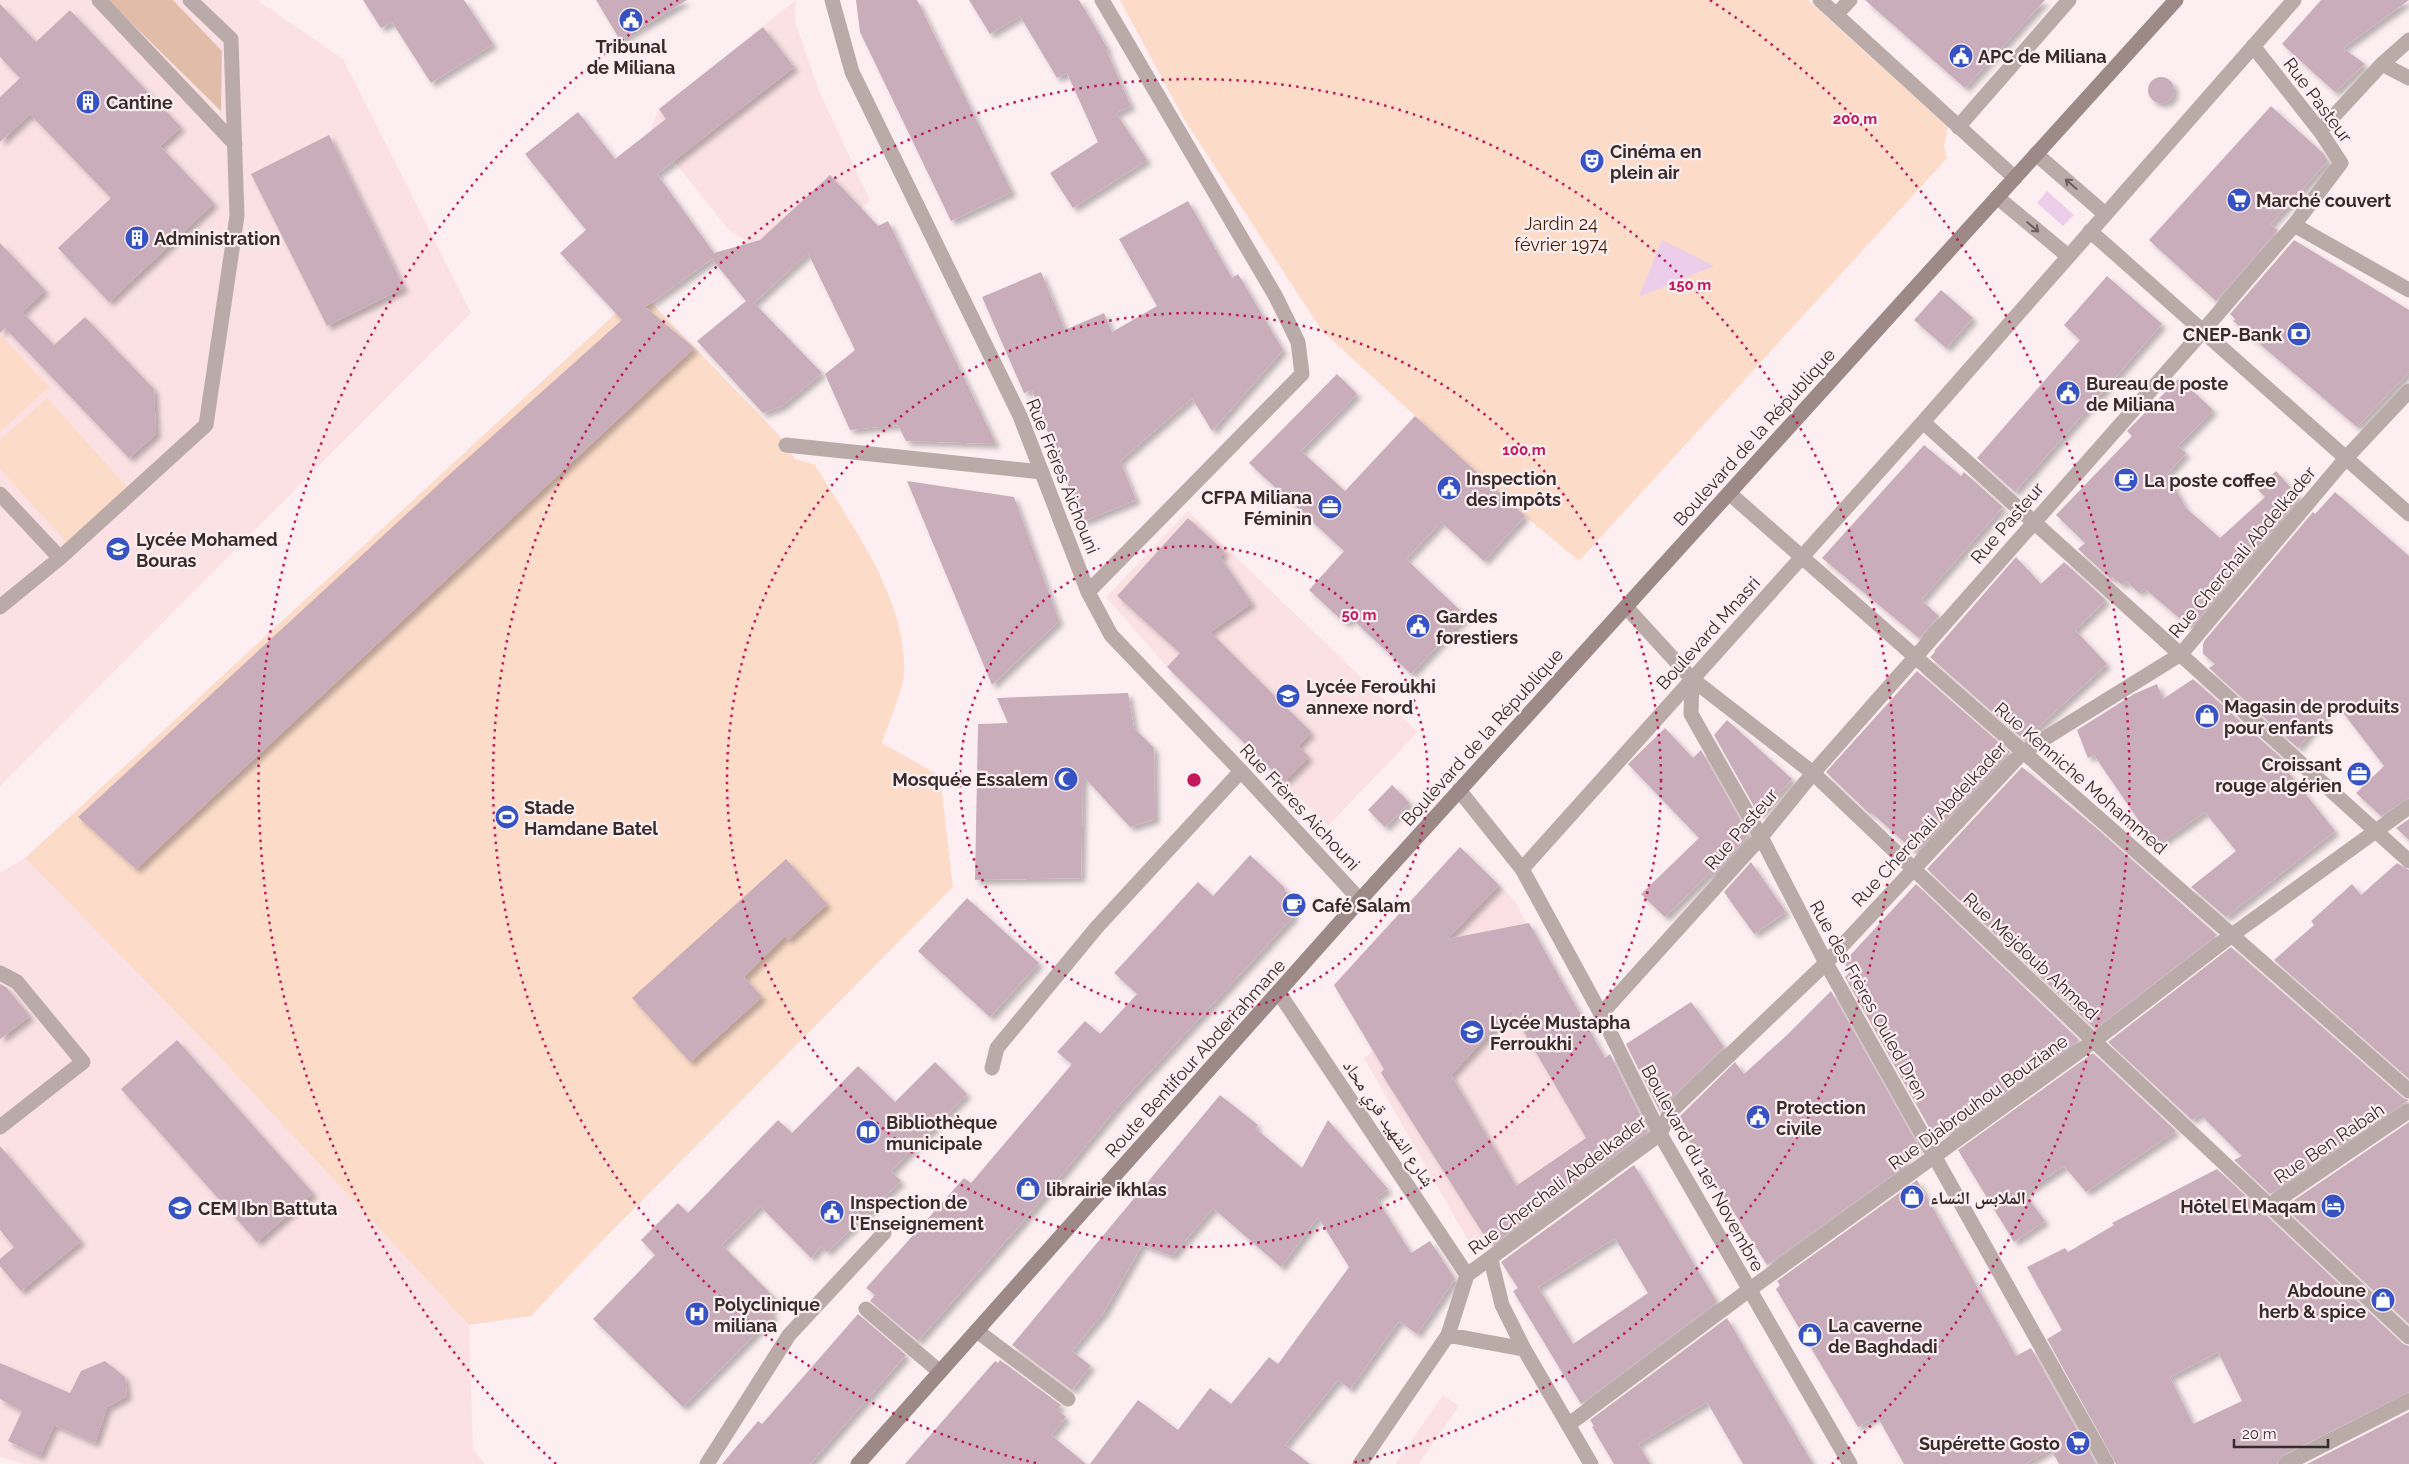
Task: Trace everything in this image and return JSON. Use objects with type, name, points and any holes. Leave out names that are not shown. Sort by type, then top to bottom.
[{"type":"main road","name":"Boulevard de la République","points":[[1360,900],[2176,0]]},
{"type":"main road","name":"Route Bentifour Abderrahmane","points":[[858,1464],[1360,900]]},
{"type":"street","points":[[99,0],[235,144]]},
{"type":"street","points":[[0,607],[60,558],[206,425],[238,216],[231,39],[190,0]]},
{"type":"street","name":"Rue Frères Aichouni","points":[[832,0],[852,72],[1020,416],[1088,592],[1111,635],[1241,771],[1360,900]]},
{"type":"street","points":[[1088,592],[1302,374],[1298,342],[1276,297],[1102,0]]},
{"type":"street","points":[[1820,0],[2015,178]]},
{"type":"street","points":[[1836,15],[1850,0]]},
{"type":"street","points":[[1958,127],[2069,0]]},
{"type":"street","name":"Boulevard Mnasri","points":[[1522,869],[1923,422],[2294,0]]},
{"type":"street","points":[[2320,131],[2382,64],[2409,40]]},
{"type":"street","name":"Rue Pasteur","points":[[1601,1014],[1761,837],[1813,773],[2203,331],[2294,224],[2341,164],[2320,131],[2253,46]]},
{"type":"street","points":[[2382,64],[2409,78]]},
{"type":"street","points":[[2036,154],[2105,214]]},
{"type":"street","points":[[1997,197],[2068,256]]},
{"type":"street","points":[[2294,224],[2409,290]]},
{"type":"street","points":[[2090,231],[2409,514]]},
{"type":"street","name":"Rue Cherchali Abdelkader","points":[[1468,1275],[1491,1260],[1660,1134],[1670,1112],[1826,963],[2023,752],[2181,654],[2346,458],[2409,391]]},
{"type":"street","points":[[1923,422],[2409,861]]},
{"type":"street","points":[[786,445],[1042,472]]},
{"type":"street","name":"Rue Kenniche Mohammed","points":[[1728,493],[2409,1091]]},
{"type":"street","points":[[0,494],[60,558]]},
{"type":"street","name":"Rue Mejdoub Ahmed","points":[[1626,607],[1692,679],[1813,773],[2094,1042],[2409,1336]]},
{"type":"street","name":"Rue des Frères Ouled Dren","points":[[1692,679],[1691,714],[1761,837],[1826,963],[2107,1464]]},
{"type":"street","points":[[992,1068],[996,1048],[1097,927],[1241,771]]},
{"type":"street","name":"Boulevard du 1er Novembre","points":[[1459,790],[1522,869],[1601,1014],[1660,1134],[1748,1290],[1850,1464]]},
{"type":"street","name":"Rue Djabrouhou Bouziane","points":[[1568,1425],[1748,1290],[2094,1042],[2232,936],[2409,807]]},
{"type":"street","points":[[0,973],[17,982],[83,1062],[0,1127]]},
{"type":"street","name":"شارع الشهيد قري محاد","points":[[1279,993],[1468,1275]]},
{"type":"street","name":"Rue Ben Rabah","points":[[2269,1206],[2409,1112]]},
{"type":"street","points":[[707,1464],[789,1336],[884,1233]]},
{"type":"street","points":[[1491,1260],[1502,1305],[1524,1349],[1591,1464]]},
{"type":"street","points":[[1360,1464],[1448,1335],[1468,1275]]},
{"type":"street","points":[[866,1309],[940,1372]]},
{"type":"street","points":[[977,1330],[1068,1399]]},
{"type":"street","points":[[1448,1335],[1524,1349]]},
{"type":"street","points":[[2286,1464],[2409,1402]]},
{"type":"shaded area","name":"Lycée Mohamed Bouras","points":[[0,0],[257,0],[343,59],[471,313],[0,786]]},
{"type":"shaded area","points":[[108,0],[173,0],[222,51],[221,111]]},
{"type":"shaded area","points":[[796,0],[795,21],[819,91],[870,200],[782,277],[753,246],[728,229],[650,131],[659,109]]},
{"type":"shaded area","points":[[2047,191],[2074,215],[2063,226],[2037,203]]},
{"type":"shaded area","points":[[1662,240],[1714,266],[1639,297]]},
{"type":"shaded area","name":"Lycée Feroukhi annexe nord","points":[[1188,511],[1418,732],[1328,826],[1167,667],[1106,597]]},
{"type":"shaded area","name":"Lycée Mustapha Ferroukhi","points":[[1460,847],[1516,902],[1570,1013],[1643,1132],[1474,1251],[1364,1058],[1373,1051],[1334,985]]},
{"type":"shaded area","name":"CEM Ibn Battuta","points":[[25,858],[213,1050],[469,1325],[473,1449],[485,1464],[25,1464],[0,1457],[0,873]]},
{"type":"shaded area","points":[[1443,1395],[1459,1406],[1418,1464],[1395,1464]]},
{"type":"green space","name":"Jardin 24 février 1974","points":[[1120,0],[1808,0],[1948,127],[1944,147],[1947,158],[1579,561],[1525,516],[1322,331],[1184,119]]},
{"type":"green space","name":"Stade Hamdane Batel","points":[[640,291],[778,434],[795,459],[815,465],[874,564],[887,591],[897,619],[903,646],[903,681],[882,743],[940,776],[953,887],[597,1246],[531,1316],[469,1325],[213,1050],[25,858]]},
{"type":"green space","points":[[0,336],[49,387],[0,432]]},
{"type":"green space","points":[[47,398],[129,489],[68,544],[0,469],[0,440]]},
{"type":"building","points":[[363,0],[464,0],[493,44],[431,83],[392,22],[381,28]]},
{"type":"building","name":"Tribunal de Miliana","points":[[596,0],[687,0],[620,40]]},
{"type":"building","points":[[856,0],[917,0],[1012,192],[951,221],[860,32]]},
{"type":"building","points":[[969,0],[1079,0],[1108,49],[1106,50],[1131,106],[1116,113],[1147,160],[1073,208],[1050,173],[1098,142],[1067,73],[1057,78],[1020,16],[990,34]]},
{"type":"building","name":"APC de Miliana","points":[[1865,0],[2045,0],[1965,88]]},
{"type":"building","points":[[2321,0],[2409,0],[2343,48],[2365,64],[2335,92],[2282,44]]},
{"type":"building","points":[[0,4],[36,42],[70,10],[181,127],[160,146],[214,203],[109,302],[58,248],[111,198],[30,114],[0,142],[0,97],[20,78],[0,57]]},
{"type":"building","points":[[763,27],[794,67],[657,174],[714,253],[760,240],[830,175],[878,226],[888,221],[996,444],[906,441],[898,425],[850,430],[825,374],[855,350],[808,253],[754,303],[822,373],[782,406],[763,413],[697,341],[746,301],[712,259],[645,307],[694,348],[136,869],[78,817],[451,473],[622,320],[560,253],[586,230],[525,154],[578,112],[615,159],[666,119],[659,109]]},
{"type":"building","points":[[2161,77],[2170,81],[2174,90],[2170,99],[2161,103],[2152,99],[2148,90],[2152,81]]},
{"type":"building","name":"Marché couvert","points":[[2271,106],[2324,154],[2328,161],[2270,225],[2278,230],[2216,301],[2149,240]]},
{"type":"building","points":[[329,135],[404,288],[327,326],[251,174]]},
{"type":"building","points":[[1188,201],[1232,278],[1238,274],[1283,350],[1212,431],[1192,398],[1120,461],[1136,500],[1082,522],[1032,390],[1024,393],[982,297],[1041,272],[1065,330],[1104,313],[1112,332],[1157,306],[1119,239]]},
{"type":"building","points":[[2294,240],[2409,310],[2409,372],[2357,427],[2233,321],[2235,319],[2230,314]]},
{"type":"building","points":[[0,243],[45,290],[22,312],[54,345],[85,317],[154,389],[156,434],[129,458],[5,328],[0,333]]},
{"type":"building","name":"Bureau de poste de Miliana","points":[[2107,276],[2162,324],[2015,492],[1977,458],[2080,340],[2064,325]]},
{"type":"building","points":[[1941,290],[1973,318],[1946,348],[1914,320]]},
{"type":"building","points":[[1337,374],[1357,394],[1301,451],[1345,491],[1415,416],[1525,516],[1484,561],[1441,522],[1406,559],[1466,616],[1411,674],[1351,618],[1346,624],[1309,590],[1344,551],[1249,463]]},
{"type":"building","points":[[2179,378],[2213,410],[2178,446],[2186,453],[2167,474],[2186,508],[2220,538],[2265,497],[2257,489],[2276,471],[2300,498],[2191,628],[2144,588],[2139,593],[2126,581],[2122,585],[2111,576],[2113,581],[2078,549],[2085,543],[2056,515],[2132,436],[2127,431]]},
{"type":"building","points":[[1924,445],[1961,476],[1964,472],[2003,507],[1921,600],[1939,616],[1919,638],[1822,558]]},
{"type":"building","points":[[907,481],[1014,497],[1059,621],[992,685]]},
{"type":"building","points":[[2335,492],[2409,556],[2409,798],[2381,816],[2356,793],[2384,766],[2335,702],[2298,748],[2209,668],[2215,664],[2203,654],[2205,640],[2313,512],[2315,514]]},
{"type":"building","points":[[1188,518],[1225,552],[1220,557],[1252,603],[1210,632],[1311,732],[1298,746],[1309,757],[1284,782],[1167,667],[1180,653],[1117,596]]},
{"type":"building","points":[[2016,557],[2041,584],[2064,562],[2106,600],[2075,630],[2107,664],[2024,740],[1930,657]]},
{"type":"building","points":[[1917,671],[2010,752],[1916,853],[1872,813],[1870,814],[1826,772]]},
{"type":"building","points":[[2193,679],[2287,763],[2284,767],[2335,831],[2226,917],[2191,887],[2236,851],[2205,812],[2156,846],[2094,755],[2088,758],[2077,730],[2134,694],[2157,684],[2163,699]]},
{"type":"building","name":"Mosquée Essalem","points":[[1128,693],[1134,728],[1154,748],[1155,819],[1130,827],[1083,776],[1081,878],[975,880],[978,724],[1008,723],[997,698]]},
{"type":"building","points":[[1727,720],[1792,779],[1759,815],[1714,735]]},
{"type":"building","points":[[1665,728],[1693,758],[1701,750],[1749,835],[1713,876],[1710,873],[1665,917],[1641,894],[1699,838],[1628,764]]},
{"type":"building","points":[[2022,767],[2095,827],[2217,935],[2095,1029],[1927,869]]},
{"type":"building","points":[[1392,785],[1410,803],[1385,827],[1368,810]]},
{"type":"building","points":[[2409,819],[2409,840],[2396,828]]},
{"type":"building","name":"Lycée Mustapha Ferroukhi","points":[[1460,847],[1499,885],[1447,939],[1529,923],[1605,1058],[1610,1054],[1648,1131],[1491,1246],[1381,1073],[1384,1069],[1334,985]],"holes":[[[1511,1010],[1586,1138],[1516,1186],[1451,1075]]]},
{"type":"building","points":[[1250,855],[1284,887],[1294,916],[1121,1103],[1020,1225],[918,1341],[870,1301],[875,1295],[866,1288],[964,1178],[971,1183],[1072,1064],[1057,1052],[1085,1021],[1100,1034],[1137,994],[1114,973],[1198,882],[1213,896]]},
{"type":"building","points":[[786,859],[827,904],[788,940],[785,936],[744,977],[762,997],[690,1062],[632,998]]},
{"type":"building","points":[[1751,862],[1786,912],[1754,934],[1724,892]]},
{"type":"building","points":[[2397,863],[2409,870],[2409,1079],[2274,960],[2314,925],[2311,921],[2352,884],[2361,895]]},
{"type":"building","points":[[1916,884],[2079,1040],[1947,1135],[1944,1129],[1934,1136],[1845,977],[1850,972],[1844,962]]},
{"type":"building","points":[[967,898],[1039,963],[990,1017],[918,951]]},
{"type":"building","points":[[2231,947],[2403,1098],[2409,1100],[2270,1194],[2234,1160],[2242,1156],[2200,1114],[2192,1120],[2108,1042]]},
{"type":"building","points":[[0,984],[6,987],[30,1016],[0,1039]]},
{"type":"building","points":[[1831,991],[1919,1147],[1904,1157],[1908,1164],[1767,1265],[1676,1120],[1735,1062],[1744,1074]]},
{"type":"building","points":[[1691,1002],[1724,1047],[1664,1105],[1660,1112],[1626,1044]]},
{"type":"building","points":[[177,1040],[313,1193],[257,1242],[121,1089]]},
{"type":"building","points":[[2093,1053],[2176,1131],[2086,1192],[2064,1166],[2024,1193],[2045,1221],[2014,1242],[1958,1150]]},
{"type":"building","points":[[935,1062],[967,1094],[891,1171],[901,1181],[827,1252],[821,1246],[811,1258],[760,1206],[722,1245],[778,1301],[770,1311],[774,1315],[683,1407],[593,1319],[655,1255],[641,1240],[678,1203],[688,1213],[778,1120],[792,1133],[858,1066],[895,1102]]},
{"type":"building","points":[[1220,1095],[1258,1125],[1255,1128],[1302,1168],[1328,1120],[1388,1189],[1376,1198],[1411,1253],[1430,1241],[1455,1279],[1417,1334],[1399,1321],[1350,1389],[1338,1380],[1285,1445],[1310,1464],[1090,1464],[1138,1400],[1178,1430],[1210,1388],[1231,1404],[1269,1357],[1278,1364],[1349,1267],[1318,1217],[1281,1267],[1213,1208],[1172,1256],[1142,1245],[1104,1312],[1072,1351],[1091,1366],[1072,1390],[1012,1345]]},
{"type":"building","points":[[2409,1122],[2409,1324],[2284,1207]]},
{"type":"building","points":[[0,1146],[81,1241],[21,1291],[0,1266],[0,1259],[14,1247],[0,1230]]},
{"type":"building","points":[[1634,1165],[1717,1302],[1581,1404],[1513,1291],[1518,1288],[1501,1262]],"holes":[[[1615,1238],[1648,1293],[1573,1344],[1538,1287]]]},
{"type":"building","points":[[2217,1169],[2403,1344],[2409,1346],[2409,1392],[2282,1456],[2277,1464],[2116,1464],[2047,1339],[2062,1330],[2027,1267],[2065,1248],[2068,1252],[2114,1225],[2112,1223]],"holes":[[[2218,1352],[2242,1401],[2193,1424],[2170,1377]]]},
{"type":"building","points":[[1917,1180],[2016,1356],[2031,1348],[2096,1464],[2059,1464],[2051,1449],[2025,1464],[1904,1464],[1877,1416],[1858,1427],[1776,1289],[1780,1285],[1777,1281]]},
{"type":"building","points":[[858,1314],[906,1355],[810,1464],[722,1464],[758,1421],[762,1424]]},
{"type":"building","points":[[1727,1318],[1813,1464],[1743,1464],[1707,1402],[1638,1444],[1650,1464],[1614,1464],[1592,1427],[1594,1426],[1590,1420]]},
{"type":"building","points":[[1000,1360],[1061,1405],[1057,1410],[1066,1417],[1051,1435],[1086,1464],[905,1464],[995,1361],[998,1363]]},
{"type":"building","points":[[105,1361],[125,1377],[127,1396],[107,1407],[95,1443],[54,1425],[40,1456],[8,1441],[22,1411],[0,1399],[0,1363],[70,1393],[81,1371]]},
{"type":"building","points":[[2409,1412],[2409,1464],[2307,1464]]},
{"type":"place","name":"Tribunal de Miliana","points":[[631,20]]},
{"type":"place","name":"APC de Miliana","points":[[1961,56]]},
{"type":"place","name":"Cantine","points":[[88,102]]},
{"type":"place","name":"Cinéma en plein air","points":[[1592,161]]},
{"type":"place","name":"Marché couvert","points":[[2239,200]]},
{"type":"place","name":"Administration","points":[[137,238]]},
{"type":"place","name":"CNEP-Bank","points":[[2299,334]]},
{"type":"place","name":"Bureau de poste de Miliana","points":[[2068,393]]},
{"type":"place","name":"La poste coffee","points":[[2126,480]]},
{"type":"place","name":"Inspection des impôts","points":[[1449,488]]},
{"type":"place","name":"CFPA Miliana Féminin","points":[[1330,507]]},
{"type":"place","name":"Lycée Mohamed Bouras","points":[[118,549]]},
{"type":"place","name":"Gardes forestiers","points":[[1418,626]]},
{"type":"place","name":"Lycée Feroukhi annexe nord","points":[[1288,696]]},
{"type":"place","name":"Magasin de produits pour enfants","points":[[2207,716]]},
{"type":"place","name":"Croissant rouge algérien","points":[[2359,774]]},
{"type":"place","name":"Mosquée Essalem","points":[[1066,779]]},
{"type":"place","name":"Stade Hamdane Batel","points":[[507,817]]},
{"type":"place","name":"Café Salam","points":[[1294,905]]},
{"type":"place","name":"Lycée Mustapha Ferroukhi","points":[[1472,1032]]},
{"type":"place","name":"Protection civile","points":[[1758,1117]]},
{"type":"place","name":"Bibliothèque municipale","points":[[868,1132]]},
{"type":"place","name":"librairie ikhlas","points":[[1028,1189]]},
{"type":"place","name":"الملابس النساء","points":[[1912,1197]]},
{"type":"place","name":"Hôtel El Maqam","points":[[2333,1206]]},
{"type":"place","name":"CEM Ibn Battuta","points":[[180,1208]]},
{"type":"place","name":"Inspection de l'Enseignement","points":[[832,1212]]},
{"type":"place","name":"Abdoune herb & spice","points":[[2383,1300]]},
{"type":"place","name":"Polyclinique miliana","points":[[697,1314]]},
{"type":"place","name":"La caverne de Baghdadi","points":[[1810,1335]]},
{"type":"place","name":"Supérette Gosto","points":[[2078,1443]]}]
